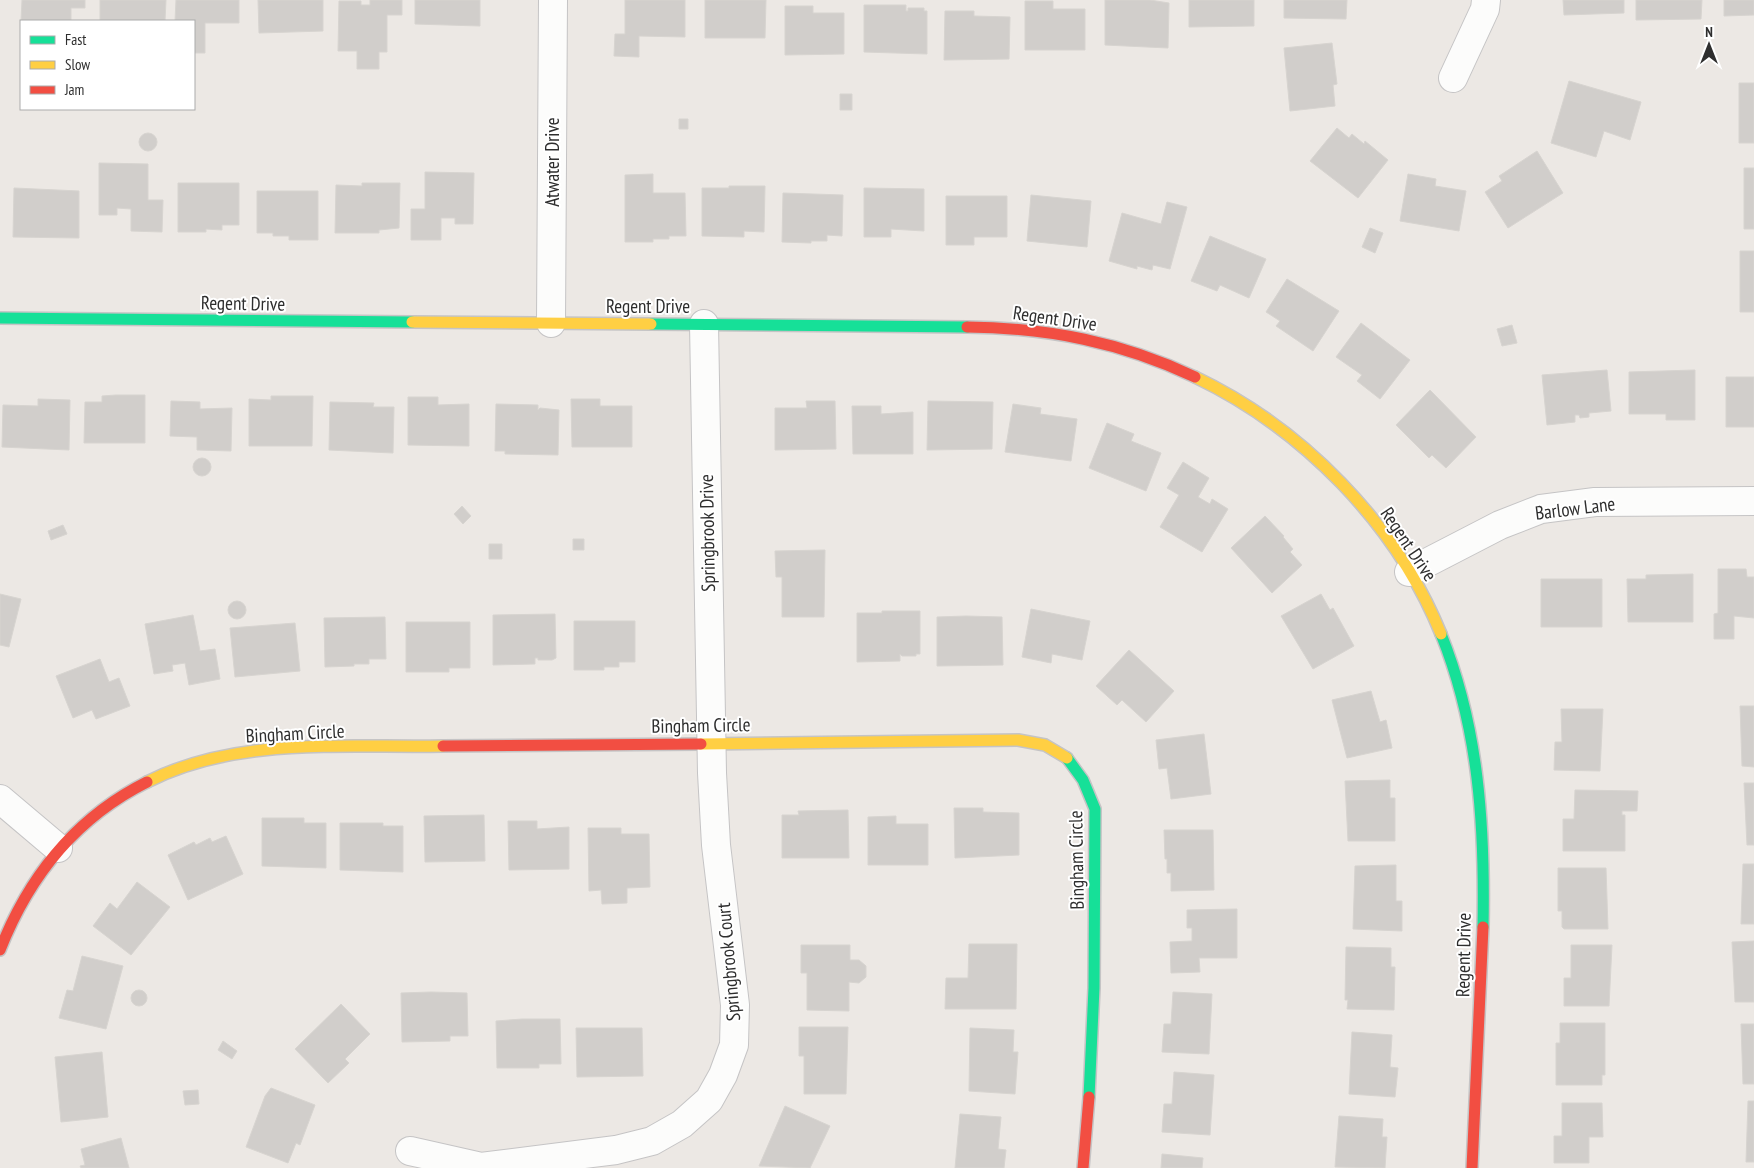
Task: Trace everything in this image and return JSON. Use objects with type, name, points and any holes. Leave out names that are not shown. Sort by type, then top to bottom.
[{"type":"street","name":"Atwater Drive","points":[[551,324],[552,0]]},
{"type":"street","points":[[1453,78],[1485,9],[1486,0]]},
{"type":"street","name":"Regent Drive","points":[[0,318],[991,327],[1064,334],[1106,343],[1182,370],[1236,398],[1285,432],[1322,464],[1350,492],[1381,530],[1409,572],[1438,626],[1456,674],[1467,714],[1478,777],[1481,810],[1482,944],[1472,1168]]},
{"type":"street","name":"Springbrook Drive","points":[[704,324],[711,742]]},
{"type":"street","name":"Barlow Lane","points":[[1409,572],[1500,524],[1541,509],[1595,502],[1754,501]]},
{"type":"street","name":"Bingham Circle","points":[[0,950],[5,932],[32,882],[58,848],[107,805],[152,780],[197,761],[243,752],[300,748],[711,742],[1018,740],[1048,746],[1071,762],[1088,785],[1095,809],[1095,999],[1083,1168]]},
{"type":"street","name":"Springbrook Court","points":[[410,1151],[481,1167],[616,1150],[652,1141],[682,1124],[709,1100],[723,1075],[734,1045],[735,1005],[716,845],[711,742]]},
{"type":"street","points":[[0,799],[58,848]]},
{"type":"building","points":[[22,0],[85,0],[85,8],[71,8],[71,20],[21,20]]},
{"type":"building","points":[[100,0],[166,0],[165,20],[100,20]]},
{"type":"building","points":[[176,0],[239,0],[239,23],[205,23],[205,53],[195,53],[195,20],[175,20]]},
{"type":"building","points":[[258,0],[323,0],[323,31],[259,33]]},
{"type":"building","points":[[370,0],[402,0],[402,15],[387,15],[387,52],[379,52],[379,69],[357,69],[357,51],[338,51],[339,1],[361,1],[361,5],[370,5]]},
{"type":"building","points":[[415,0],[480,0],[480,26],[415,24]]},
{"type":"building","points":[[625,0],[685,0],[685,37],[639,36],[639,57],[614,56],[615,34],[625,34]]},
{"type":"building","points":[[705,0],[766,0],[765,38],[705,38]]},
{"type":"building","points":[[1105,0],[1150,0],[1169,3],[1168,48],[1105,45]]},
{"type":"building","points":[[1189,0],[1254,0],[1254,26],[1189,27]]},
{"type":"building","points":[[1284,0],[1347,0],[1346,19],[1284,18]]},
{"type":"building","points":[[1563,0],[1624,0],[1624,13],[1564,15]]},
{"type":"building","points":[[1636,0],[1702,0],[1701,19],[1636,20]]},
{"type":"building","points":[[1724,0],[1754,0],[1754,15],[1724,16]]},
{"type":"building","points":[[1025,1],[1053,1],[1053,9],[1085,9],[1085,50],[1025,50]]},
{"type":"building","points":[[864,5],[906,5],[906,11],[908,11],[908,8],[924,8],[924,11],[927,11],[927,54],[864,52]]},
{"type":"building","points":[[785,6],[813,6],[813,13],[844,13],[844,54],[785,55]]},
{"type":"building","points":[[945,11],[974,11],[974,16],[1010,17],[1009,59],[944,60]]},
{"type":"building","points":[[1332,43],[1337,84],[1333,85],[1335,106],[1290,111],[1284,48]]},
{"type":"building","points":[[1569,81],[1641,102],[1630,140],[1604,131],[1596,157],[1551,143]]},
{"type":"building","points":[[1739,83],[1754,83],[1754,143],[1739,143]]},
{"type":"building","points":[[840,94],[852,94],[852,110],[840,110]]},
{"type":"building","points":[[679,119],[688,119],[688,129],[679,129]]},
{"type":"building","points":[[1337,128],[1349,138],[1352,134],[1364,144],[1365,141],[1388,160],[1358,198],[1310,161]]},
{"type":"building","points":[[148,133],[154,136],[157,142],[154,148],[148,151],[142,148],[139,142],[142,136]]},
{"type":"building","points":[[1537,151],[1563,193],[1508,228],[1485,192],[1502,181],[1499,176]]},
{"type":"building","points":[[99,163],[148,164],[148,200],[163,200],[162,232],[131,231],[131,209],[117,208],[117,215],[99,215]]},
{"type":"building","points":[[1744,168],[1754,168],[1754,229],[1744,229]]},
{"type":"building","points":[[425,172],[474,173],[473,224],[455,224],[455,218],[441,218],[441,240],[411,240],[411,209],[425,209]]},
{"type":"building","points":[[653,174],[653,193],[685,193],[686,236],[669,236],[669,239],[653,239],[653,242],[625,242],[625,175]]},
{"type":"building","points":[[1408,174],[1436,179],[1435,186],[1466,191],[1459,231],[1400,221]]},
{"type":"building","points":[[178,183],[239,183],[239,225],[222,225],[222,230],[206,229],[206,232],[178,232]]},
{"type":"building","points":[[362,183],[400,183],[399,228],[379,230],[379,233],[335,233],[336,185],[362,186]]},
{"type":"building","points":[[729,186],[765,186],[764,232],[744,231],[744,237],[702,236],[702,188],[729,188]]},
{"type":"building","points":[[14,188],[79,191],[79,238],[13,237]]},
{"type":"building","points":[[864,188],[924,189],[924,231],[891,229],[891,237],[864,237]]},
{"type":"building","points":[[257,191],[318,191],[318,240],[289,240],[289,236],[257,233]]},
{"type":"building","points":[[783,193],[843,195],[842,236],[827,235],[827,241],[811,241],[811,243],[782,242]]},
{"type":"building","points":[[1031,195],[1091,201],[1087,247],[1027,241]]},
{"type":"building","points":[[946,196],[1007,196],[1007,237],[974,237],[974,245],[946,245]]},
{"type":"building","points":[[1167,202],[1187,207],[1170,269],[1153,265],[1152,270],[1137,266],[1137,269],[1109,261],[1122,213],[1161,224]]},
{"type":"building","points":[[1370,228],[1383,233],[1375,253],[1362,247]]},
{"type":"building","points":[[1210,236],[1266,259],[1249,298],[1220,285],[1217,291],[1191,281]]},
{"type":"building","points":[[1740,251],[1754,251],[1754,312],[1740,312]]},
{"type":"building","points":[[1287,279],[1339,311],[1313,351],[1276,326],[1280,321],[1266,312]]},
{"type":"building","points":[[1361,323],[1410,360],[1380,399],[1357,381],[1362,375],[1336,357]]},
{"type":"building","points":[[1512,325],[1517,343],[1502,346],[1497,329]]},
{"type":"building","points":[[1607,370],[1611,411],[1589,413],[1589,417],[1580,418],[1579,415],[1575,415],[1575,422],[1547,425],[1542,375]]},
{"type":"building","points":[[1695,370],[1695,420],[1666,420],[1666,414],[1629,414],[1629,372]]},
{"type":"building","points":[[1726,377],[1754,377],[1754,427],[1726,427]]},
{"type":"building","points":[[1430,390],[1476,437],[1446,468],[1432,455],[1429,458],[1396,425]]},
{"type":"building","points":[[145,395],[145,443],[84,443],[85,402],[102,402],[102,396]]},
{"type":"building","points":[[271,396],[313,396],[312,446],[249,446],[249,399],[271,400]]},
{"type":"building","points":[[408,397],[438,397],[438,405],[469,404],[469,446],[408,445]]},
{"type":"building","points":[[38,399],[70,400],[69,450],[2,447],[3,405],[38,406]]},
{"type":"building","points":[[571,399],[600,399],[600,406],[632,406],[632,447],[572,447]]},
{"type":"building","points":[[171,401],[200,402],[200,409],[232,408],[231,451],[197,450],[197,437],[170,436]]},
{"type":"building","points":[[806,401],[835,401],[836,449],[775,450],[775,408],[807,408]]},
{"type":"building","points":[[928,401],[993,402],[992,449],[927,450]]},
{"type":"building","points":[[330,402],[374,403],[373,407],[394,407],[393,453],[329,450]]},
{"type":"building","points":[[496,404],[538,405],[538,410],[540,408],[559,410],[558,455],[505,454],[505,451],[495,451]]},
{"type":"building","points":[[1013,404],[1041,408],[1040,414],[1077,419],[1071,461],[1005,452]]},
{"type":"building","points":[[852,406],[881,406],[881,414],[913,412],[913,454],[853,454]]},
{"type":"building","points":[[1107,423],[1134,434],[1131,441],[1161,453],[1146,491],[1089,468]]},
{"type":"building","points":[[202,458],[208,461],[211,467],[208,473],[202,476],[196,473],[193,467],[196,461]]},
{"type":"building","points":[[1183,462],[1209,478],[1198,497],[1210,504],[1212,499],[1228,509],[1202,552],[1160,527],[1179,495],[1167,488]]},
{"type":"building","points":[[462,506],[471,516],[463,524],[454,514]]},
{"type":"building","points":[[1265,516],[1284,536],[1293,549],[1290,552],[1302,565],[1272,593],[1231,548]]},
{"type":"building","points":[[63,525],[67,534],[51,540],[48,531]]},
{"type":"building","points":[[573,539],[584,539],[584,550],[573,550]]},
{"type":"building","points":[[489,544],[502,544],[502,559],[489,559]]},
{"type":"building","points":[[825,550],[824,617],[782,617],[782,577],[776,577],[775,551]]},
{"type":"building","points":[[1718,569],[1746,569],[1747,577],[1754,577],[1754,618],[1734,616],[1734,639],[1714,639],[1714,614],[1718,613]]},
{"type":"building","points":[[1693,574],[1693,622],[1628,622],[1627,579],[1646,579],[1646,575]]},
{"type":"building","points":[[1541,579],[1602,579],[1602,627],[1541,627]]},
{"type":"building","points":[[0,594],[21,599],[9,647],[0,645]]},
{"type":"building","points":[[1321,594],[1330,610],[1333,608],[1354,646],[1313,669],[1281,616]]},
{"type":"building","points":[[237,601],[243,604],[246,610],[243,616],[237,619],[231,616],[228,610],[231,604]]},
{"type":"building","points":[[1031,609],[1090,621],[1082,660],[1052,654],[1051,663],[1022,657]]},
{"type":"building","points":[[882,611],[920,611],[920,654],[916,654],[916,656],[902,656],[900,654],[900,661],[857,662],[857,613],[882,613]]},
{"type":"building","points":[[555,614],[556,658],[552,660],[538,660],[538,658],[535,658],[535,664],[493,665],[493,615]]},
{"type":"building","points":[[193,615],[200,651],[215,649],[220,679],[189,685],[185,663],[172,665],[173,671],[154,674],[145,624]]},
{"type":"building","points":[[385,617],[386,659],[369,659],[369,664],[354,664],[354,666],[325,667],[324,618]]},
{"type":"building","points":[[937,617],[1002,617],[1003,665],[937,666]]},
{"type":"building","points":[[574,621],[635,621],[635,662],[619,662],[619,667],[604,667],[604,670],[574,670]]},
{"type":"building","points":[[406,622],[470,622],[470,668],[449,668],[449,672],[406,672]]},
{"type":"building","points":[[295,623],[300,671],[235,677],[230,628]]},
{"type":"building","points":[[1129,650],[1174,691],[1146,722],[1122,700],[1117,705],[1096,686]]},
{"type":"building","points":[[100,659],[109,682],[119,678],[130,706],[96,719],[92,710],[73,718],[56,676]]},
{"type":"building","points":[[1371,691],[1380,722],[1386,720],[1392,748],[1347,758],[1332,700]]},
{"type":"building","points":[[1740,706],[1754,706],[1754,767],[1742,766]]},
{"type":"building","points":[[1561,709],[1603,709],[1600,771],[1554,770],[1555,742],[1562,742]]},
{"type":"building","points":[[1204,734],[1211,794],[1171,799],[1167,768],[1159,769],[1156,740]]},
{"type":"building","points":[[1390,780],[1390,798],[1395,798],[1395,841],[1348,841],[1345,781]]},
{"type":"building","points":[[1744,783],[1754,783],[1754,845],[1747,845]]},
{"type":"building","points":[[1575,790],[1638,791],[1637,811],[1622,811],[1622,815],[1625,815],[1625,851],[1563,851],[1563,819],[1574,819]]},
{"type":"building","points":[[954,808],[983,808],[983,812],[1019,813],[1019,855],[955,858]]},
{"type":"building","points":[[848,810],[849,858],[782,858],[782,815],[799,815],[798,811]]},
{"type":"building","points":[[484,815],[485,861],[425,862],[424,816]]},
{"type":"building","points":[[896,816],[896,824],[928,824],[928,865],[868,865],[868,817]]},
{"type":"building","points":[[262,818],[304,818],[304,823],[326,823],[326,868],[262,866]]},
{"type":"building","points":[[508,821],[537,821],[537,829],[569,827],[569,869],[509,870]]},
{"type":"building","points":[[340,823],[383,823],[383,826],[403,826],[403,872],[340,870]]},
{"type":"building","points":[[588,828],[621,828],[621,834],[649,834],[650,887],[627,888],[627,903],[602,904],[601,890],[589,891]]},
{"type":"building","points":[[1164,830],[1213,830],[1214,890],[1171,891],[1171,873],[1167,873],[1167,859],[1165,859]]},
{"type":"building","points":[[226,836],[243,874],[188,900],[168,855],[194,842],[196,845],[210,838],[212,842]]},
{"type":"building","points":[[1743,864],[1754,864],[1754,924],[1741,924]]},
{"type":"building","points":[[1396,865],[1396,901],[1402,901],[1402,931],[1353,929],[1355,866]]},
{"type":"building","points":[[1558,868],[1606,868],[1608,929],[1564,929],[1562,927],[1562,911],[1558,911]]},
{"type":"building","points":[[137,882],[170,907],[131,955],[93,926],[110,903],[117,909]]},
{"type":"building","points":[[1237,909],[1237,958],[1199,958],[1200,972],[1171,973],[1170,942],[1192,941],[1192,928],[1187,928],[1187,910]]},
{"type":"building","points":[[1754,941],[1754,1002],[1735,1002],[1732,942]]},
{"type":"building","points":[[969,944],[1017,944],[1016,1009],[945,1009],[946,978],[968,978]]},
{"type":"building","points":[[801,945],[850,945],[850,960],[859,960],[866,966],[866,977],[859,983],[849,982],[849,1011],[807,1010],[807,973],[801,973]]},
{"type":"building","points":[[1571,945],[1612,945],[1609,1006],[1564,1006],[1564,978],[1571,978]]},
{"type":"building","points":[[1346,947],[1391,948],[1391,967],[1395,967],[1394,1010],[1347,1009],[1348,1000],[1345,1000]]},
{"type":"building","points":[[82,956],[123,966],[106,1029],[59,1018],[67,990],[73,991]]},
{"type":"building","points":[[139,990],[145,992],[147,998],[145,1004],[139,1006],[133,1004],[131,998],[133,992]]},
{"type":"building","points":[[1173,992],[1212,994],[1209,1054],[1162,1052],[1164,1024],[1171,1024]]},
{"type":"building","points":[[401,993],[467,993],[468,1036],[450,1036],[450,1041],[402,1042]]},
{"type":"building","points":[[341,1004],[370,1034],[345,1059],[349,1063],[328,1083],[295,1049]]},
{"type":"building","points":[[560,1019],[561,1064],[539,1064],[539,1068],[497,1068],[496,1021]]},
{"type":"building","points":[[1560,1023],[1605,1023],[1605,1075],[1602,1075],[1602,1085],[1556,1085],[1556,1043],[1560,1043]]},
{"type":"building","points":[[1741,1024],[1754,1024],[1754,1084],[1743,1084]]},
{"type":"building","points":[[799,1027],[848,1027],[846,1094],[804,1094],[804,1056],[799,1056]]},
{"type":"building","points":[[576,1028],[642,1028],[643,1076],[577,1077]]},
{"type":"building","points":[[970,1028],[1014,1030],[1013,1052],[1018,1052],[1015,1094],[969,1091]]},
{"type":"building","points":[[1352,1032],[1392,1035],[1390,1067],[1398,1068],[1395,1097],[1349,1094]]},
{"type":"building","points":[[223,1041],[237,1051],[232,1059],[218,1050]]},
{"type":"building","points":[[102,1052],[108,1117],[61,1122],[55,1057]]},
{"type":"building","points":[[1174,1072],[1214,1075],[1210,1135],[1162,1132],[1164,1104],[1172,1104]]},
{"type":"building","points":[[271,1088],[315,1105],[300,1145],[296,1143],[288,1163],[246,1147],[265,1096]]},
{"type":"building","points":[[198,1090],[199,1104],[185,1105],[183,1091]]},
{"type":"building","points":[[1748,1101],[1754,1101],[1754,1162],[1746,1162]]},
{"type":"building","points":[[1562,1103],[1602,1103],[1603,1137],[1589,1137],[1589,1163],[1554,1163],[1554,1136],[1562,1136]]},
{"type":"building","points":[[785,1106],[830,1126],[810,1168],[759,1166]]},
{"type":"building","points":[[960,1114],[1001,1117],[998,1149],[1006,1150],[1004,1168],[955,1168]]},
{"type":"building","points":[[1339,1116],[1383,1119],[1382,1137],[1387,1137],[1385,1168],[1335,1167]]},
{"type":"building","points":[[121,1138],[129,1168],[81,1168],[80,1166],[85,1165],[81,1149]]},
{"type":"building","points":[[1162,1154],[1203,1158],[1202,1168],[1161,1168]]},
{"type":"traffic: fast","points":[[0,318],[412,322]]},
{"type":"traffic: fast","points":[[651,324],[967,327]]},
{"type":"traffic: fast","points":[[1441,634],[1454,669],[1472,741],[1481,815],[1483,927]]},
{"type":"traffic: fast","points":[[1067,758],[1083,780],[1095,809],[1094,988],[1089,1097]]},
{"type":"traffic: slow","points":[[412,322],[651,324]]},
{"type":"traffic: slow","points":[[1195,377],[1234,398],[1272,423],[1308,451],[1341,483],[1372,517],[1399,554],[1422,593],[1441,634]]},
{"type":"traffic: slow","points":[[701,744],[1018,740],[1045,745],[1067,758]]},
{"type":"traffic: slow","points":[[147,782],[181,767],[217,757],[254,751],[330,746],[443,746]]},
{"type":"traffic: jam","points":[[967,327],[1027,330],[1084,339],[1140,355],[1195,377]]},
{"type":"traffic: jam","points":[[443,746],[701,744]]},
{"type":"traffic: jam","points":[[0,950],[25,898],[57,852],[76,831],[98,813],[147,782]]},
{"type":"traffic: jam","points":[[1472,1168],[1483,927]]},
{"type":"traffic: jam","points":[[1083,1168],[1089,1097]]}]
